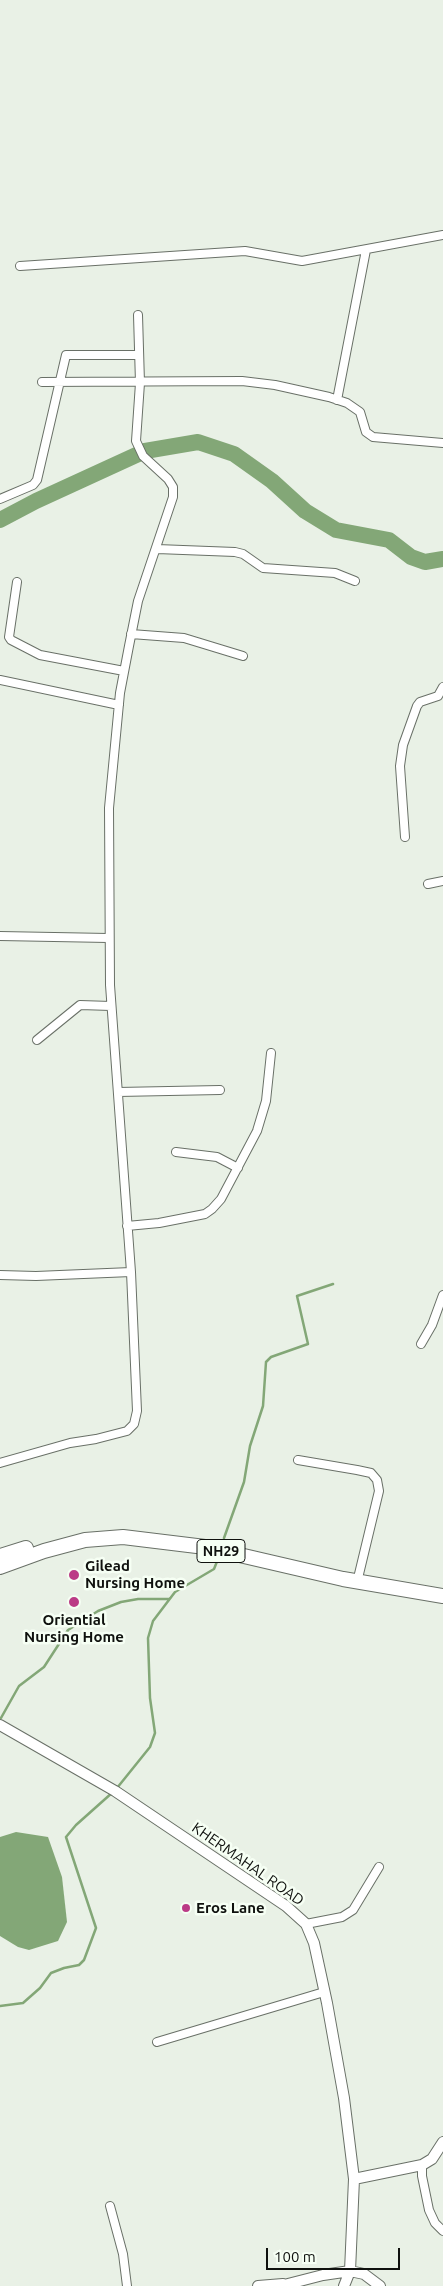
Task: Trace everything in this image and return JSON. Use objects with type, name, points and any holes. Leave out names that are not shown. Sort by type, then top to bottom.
[{"type":"highway","name":"NH29","points":[[0,1556],[88,1530],[134,1529],[208,1539],[359,1574],[443,1586]]},
{"type":"highway","name":"NH29","points":[[0,1566],[67,1544],[103,1537],[123,1537],[198,1546],[343,1579],[443,1596]]},
{"type":"street","points":[[20,266],[245,251],[302,261],[443,235]]},
{"type":"street","points":[[337,400],[366,250]]},
{"type":"street","points":[[0,1463],[70,1443],[116,1435],[127,1431],[134,1424],[137,1411],[130,1272],[111,1006],[108,938],[109,808],[119,705],[131,634],[138,601],[172,507],[173,487],[168,479],[143,456],[136,443],[140,383],[138,315]]},
{"type":"street","points":[[0,498],[32,485],[37,480],[62,383],[66,355],[139,355]]},
{"type":"street","points":[[42,382],[242,381],[288,387],[337,400],[360,412],[366,432],[370,436],[443,443]]},
{"type":"street","points":[[157,549],[235,552],[243,554],[263,568],[331,573],[344,575],[355,581]]},
{"type":"street","points":[[17,582],[9,637],[11,640],[40,655],[124,671]]},
{"type":"street","points":[[131,634],[184,638],[242,656]]},
{"type":"street","points":[[0,680],[119,705]]},
{"type":"street","points":[[405,837],[400,766],[403,745],[417,706],[420,702],[438,696],[443,687]]},
{"type":"street","points":[[428,884],[443,881]]},
{"type":"street","points":[[0,936],[108,938]]},
{"type":"street","points":[[37,1040],[80,1005],[111,1006]]},
{"type":"street","points":[[127,1226],[159,1223],[205,1214],[221,1200],[257,1130],[266,1101],[271,1053]]},
{"type":"street","points":[[118,1092],[220,1090]]},
{"type":"street","points":[[176,1152],[217,1158],[238,1168]]},
{"type":"street","points":[[0,1275],[36,1276],[130,1272]]},
{"type":"street","points":[[421,1344],[432,1325],[443,1295]]},
{"type":"street","points":[[298,1460],[371,1473],[377,1480],[379,1492],[359,1574]]},
{"type":"street","name":"KHERMAHAL ROAD","points":[[0,1725],[115,1791],[286,1906],[306,1924],[314,1944],[344,2098],[354,2179],[350,2271],[344,2286]]},
{"type":"street","points":[[306,1924],[342,1916],[353,1910],[379,1867]]},
{"type":"street","points":[[157,2042],[324,1992]]},
{"type":"street","points":[[354,2179],[422,2165],[432,2159],[443,2142]]},
{"type":"street","points":[[422,2165],[422,2176],[429,2210],[435,2222],[443,2231]]},
{"type":"street","points":[[110,2206],[123,2254],[127,2286]]},
{"type":"street","points":[[258,2286],[281,2285],[335,2272],[350,2271],[364,2274],[380,2286]]},
{"type":"shaded area","points":[[16,1832],[48,1837],[62,1877],[67,1922],[58,1941],[29,1950],[18,1947],[0,1936],[0,1837]]},
{"type":"waterway","points":[[0,520],[36,501],[145,451],[198,442],[234,454],[272,481],[305,511],[336,530],[389,540],[411,557],[425,562],[443,559]]},
{"type":"waterway","points":[[224,1538],[244,1482],[250,1446],[263,1406],[266,1362],[271,1357],[308,1344],[297,1296],[333,1284]]},
{"type":"waterway","points":[[117,1788],[150,1747],[155,1733],[150,1698],[148,1638],[153,1621],[175,1592],[214,1569],[218,1559]]},
{"type":"waterway","points":[[1,1718],[19,1686],[44,1667],[68,1630],[98,1611],[121,1602],[138,1599],[169,1599]]},
{"type":"waterway","points":[[0,2006],[23,2003],[40,1988],[51,1973],[79,1965],[84,1960],[96,1928],[66,1837],[76,1825],[113,1792]]},
{"type":"place","name":"Gilead Nursing Home","points":[[74,1575]]},
{"type":"place","name":"Oriential Nursing Home","points":[[74,1602]]},
{"type":"place","name":"Eros Lane","points":[[186,1908]]}]
